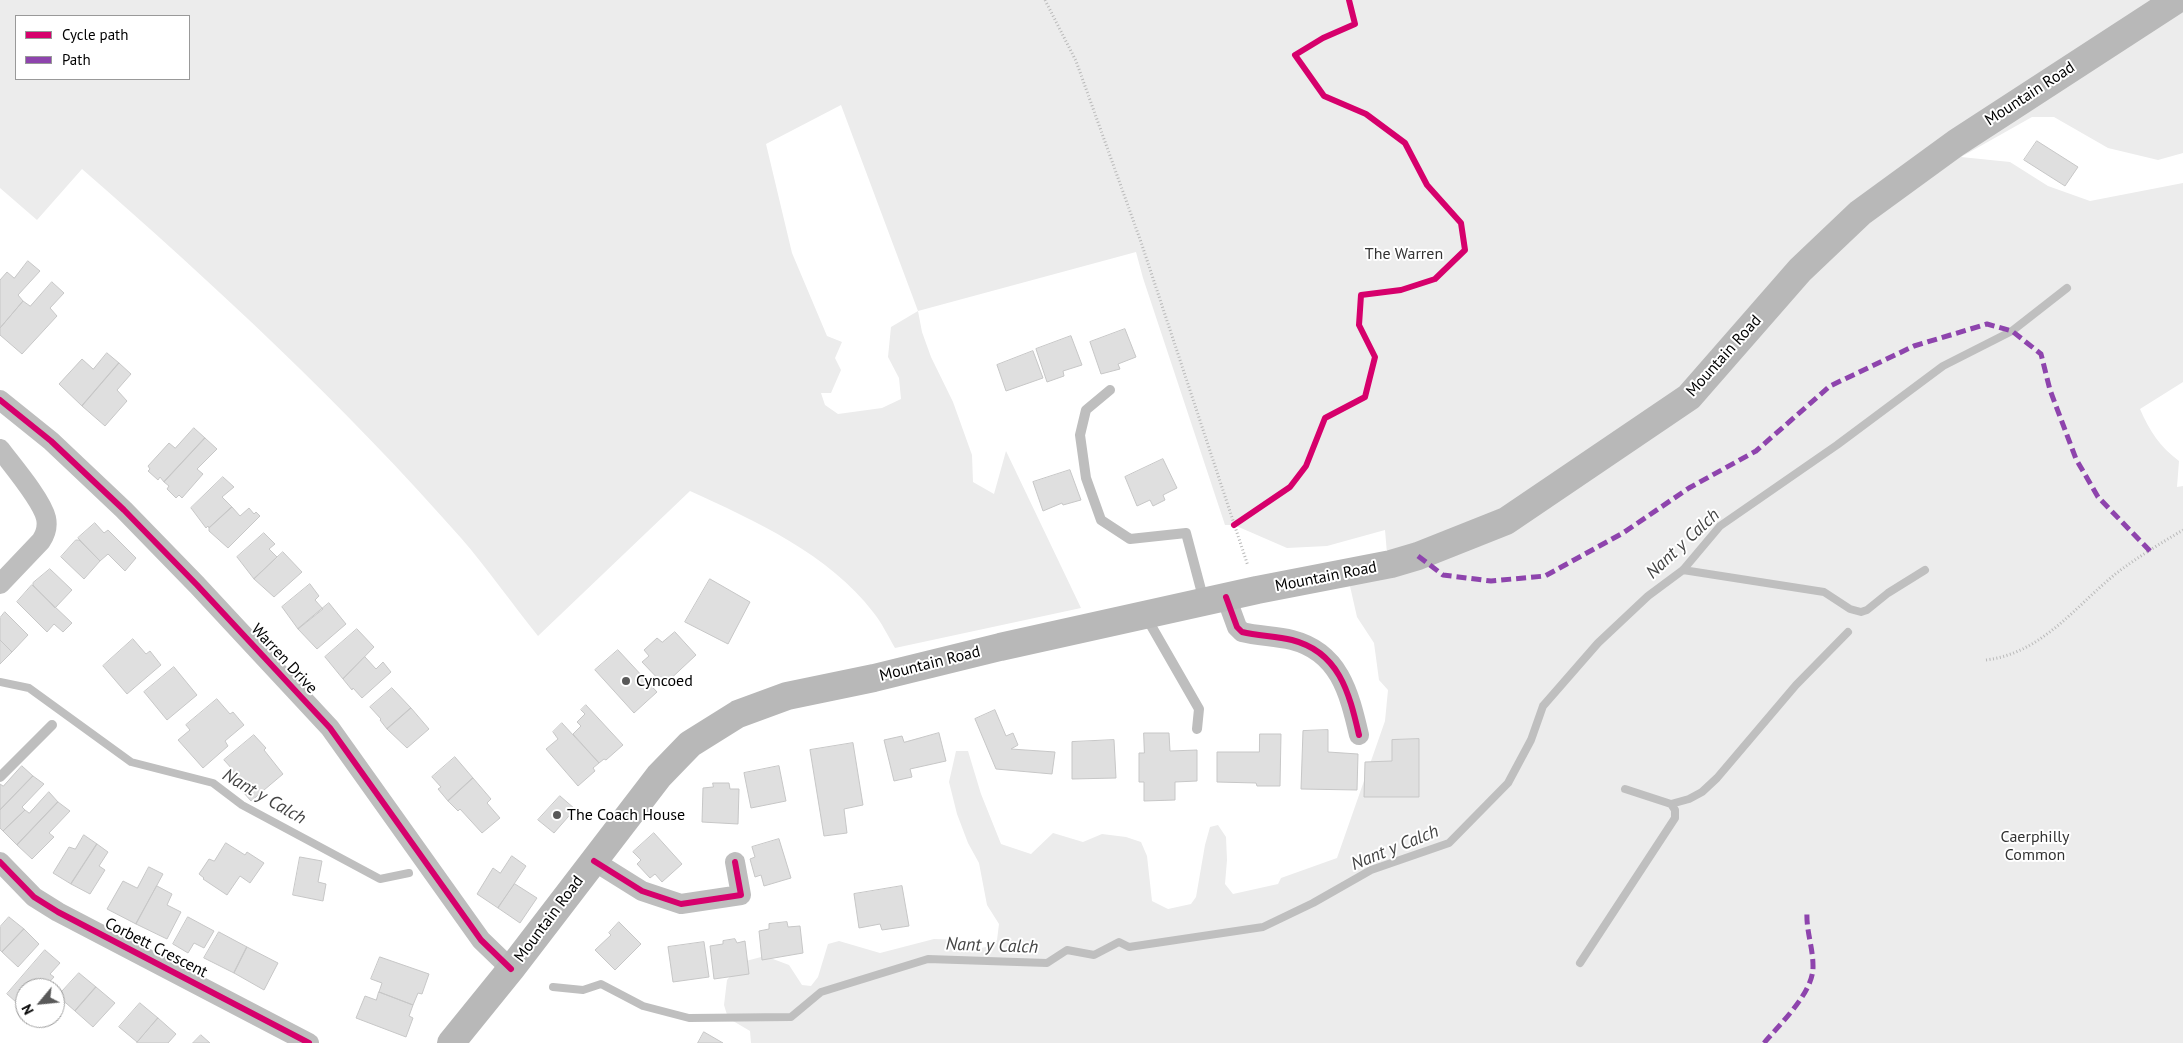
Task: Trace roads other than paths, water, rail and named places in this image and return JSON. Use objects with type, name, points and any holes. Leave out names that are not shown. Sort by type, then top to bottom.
[{"type":"main road","name":"Mountain Road","points":[[451,1043],[511,969],[659,776],[690,744],[738,714],[787,696],[1145,614],[1391,564],[1418,556],[1506,521],[1689,397],[1800,270],[1860,213],[1956,143],[2176,0]]},
{"type":"street","name":"Warren Drive","points":[[0,400],[51,441],[124,510],[197,585],[330,728],[481,940],[511,969]]},
{"type":"street","points":[[0,449],[41,506],[46,518],[46,529],[41,541],[0,584]]},
{"type":"street","points":[[1215,600],[1242,632],[1292,640],[1320,651],[1333,666],[1348,693],[1359,735]]},
{"type":"street","points":[[594,861],[642,891],[681,904],[741,895],[735,862]]},
{"type":"street","name":"Corbett Crescent","points":[[0,862],[34,898],[309,1043]]},
{"type":"lane","points":[[1110,390],[1086,410],[1080,435],[1086,478],[1101,520],[1130,539],[1186,533],[1215,600]]},
{"type":"lane","points":[[1145,614],[1199,708],[1197,729]]},
{"type":"lane","points":[[0,777],[52,725]]},
{"type":"waterway","name":"Nant y Calch","points":[[553,987],[583,990],[601,984],[643,1006],[689,1018],[791,1017],[821,992],[928,959],[1047,963],[1067,950],[1094,955],[1119,942],[1129,947],[1263,927],[1313,903],[1371,870],[1449,843],[1508,783],[1531,740],[1543,706],[1598,643],[1648,596],[1683,570],[1720,526],[1837,445],[1943,366],[2012,331],[2067,288]]},
{"type":"waterway","points":[[1683,570],[1824,592],[1850,609],[1861,612],[1867,610],[1888,593],[1925,570]]},
{"type":"waterway","points":[[1671,804],[1689,799],[1702,792],[1717,778],[1796,685],[1848,632]]},
{"type":"waterway","name":"Nant y Calch","points":[[0,682],[29,688],[131,762],[213,783],[242,805],[380,879],[409,873]]},
{"type":"waterway","points":[[1580,963],[1675,818],[1675,810],[1671,804],[1625,789]]},
{"type":"place","name":"Cyncoed","points":[[626,681]]},
{"type":"place","name":"The Coach House","points":[[557,815]]},
{"type":"park label","name":"The Warren","points":[[1404,254]]},
{"type":"park label","name":"Caerphilly Common","points":[[2035,846]]}]
